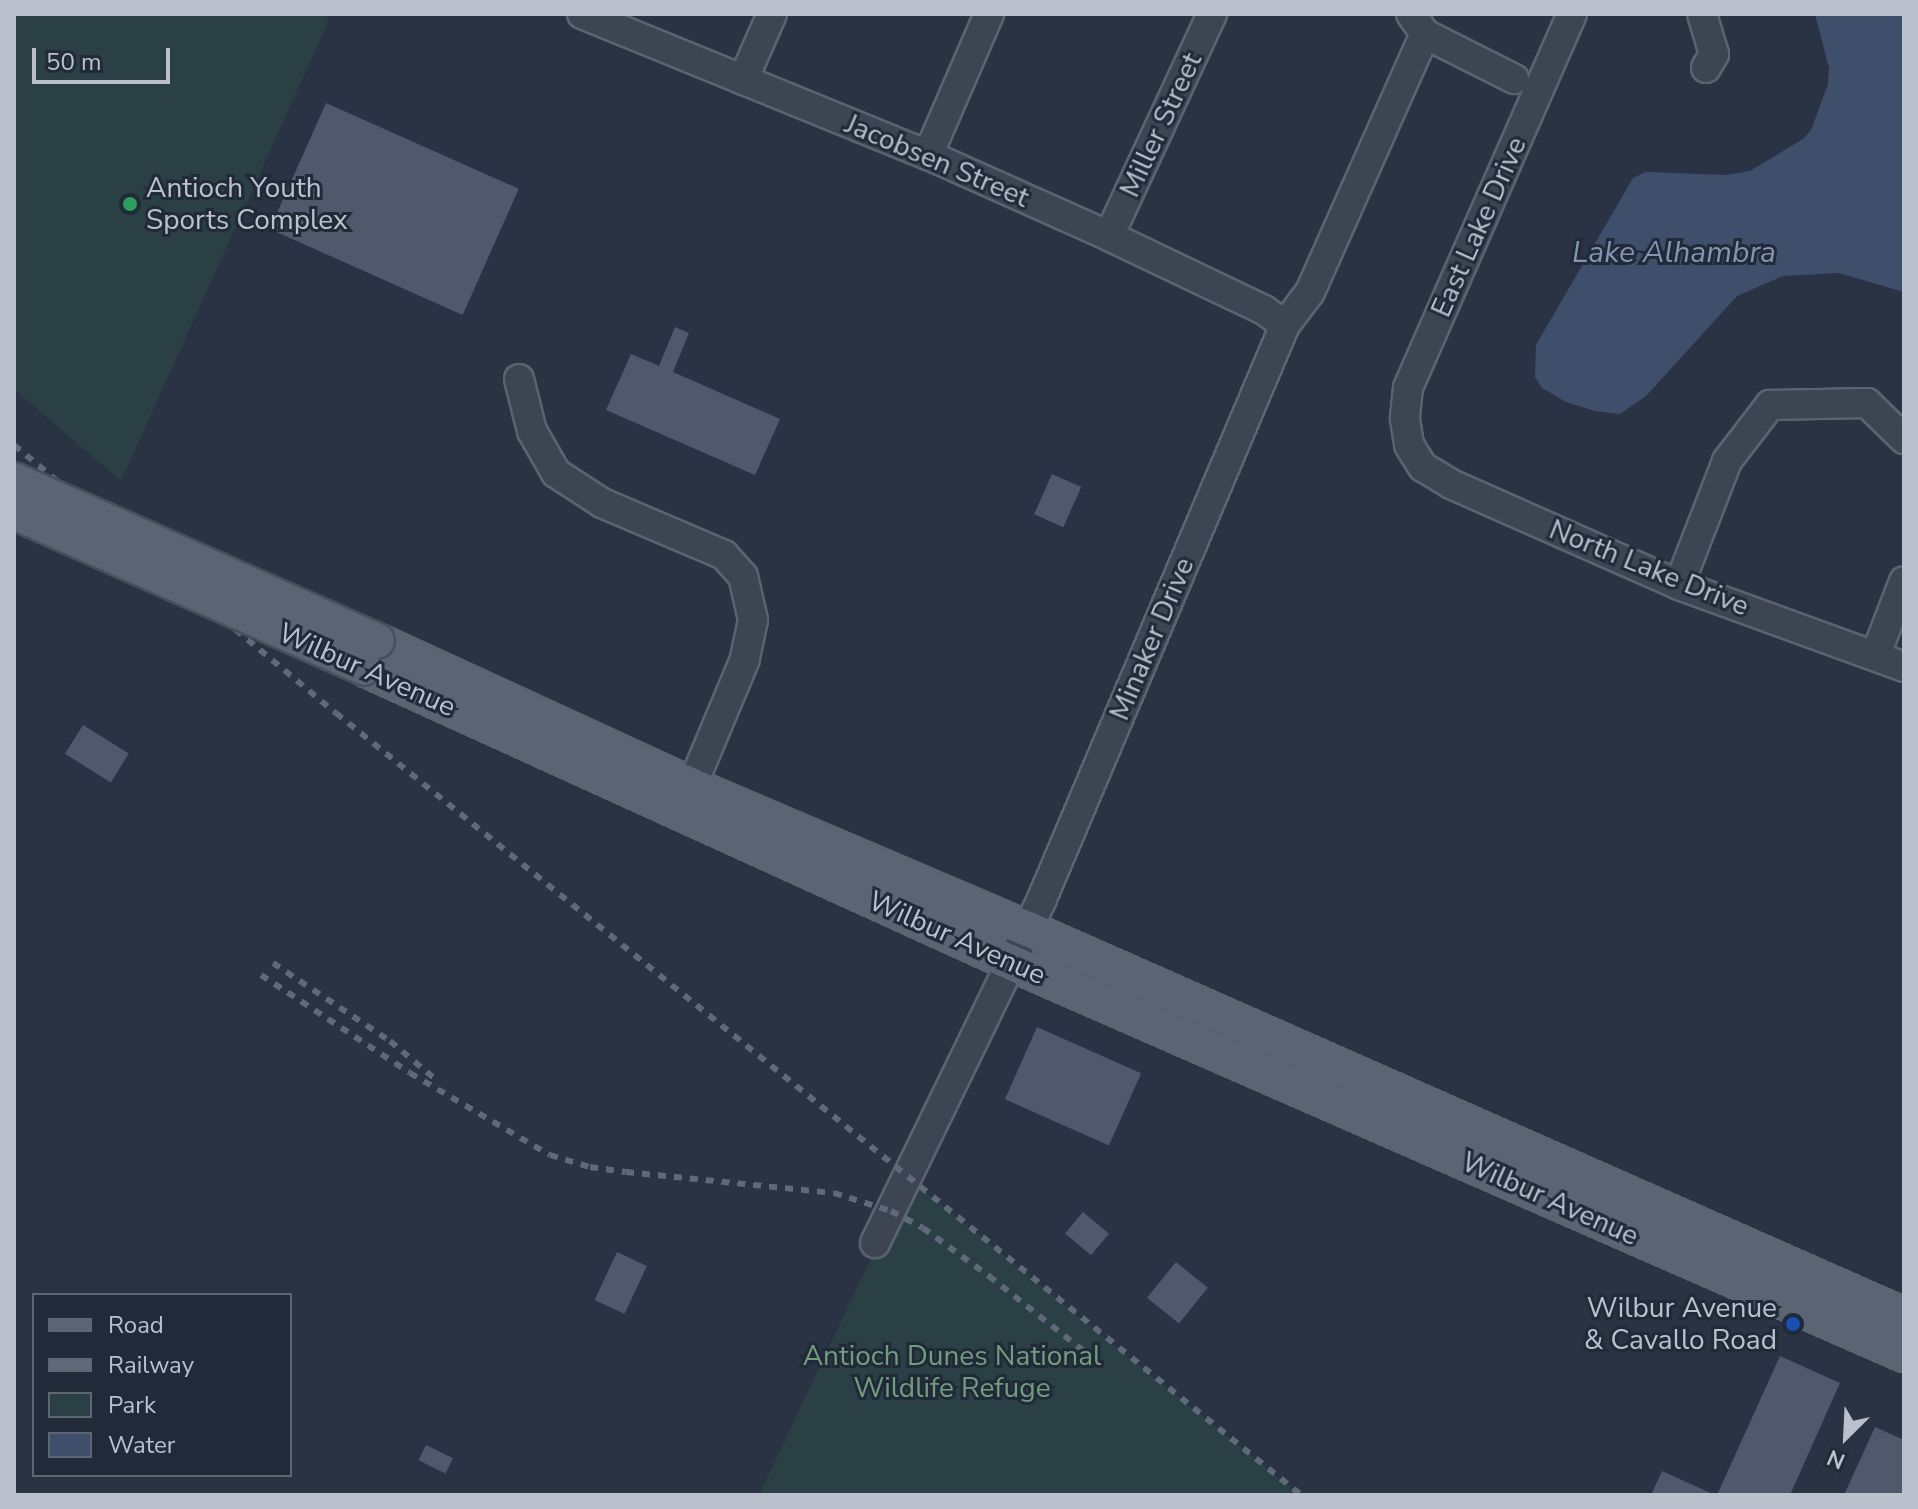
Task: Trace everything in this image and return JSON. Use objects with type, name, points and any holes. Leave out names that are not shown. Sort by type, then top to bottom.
[{"type":"main road","name":"Wilbur Avenue","points":[[14,480],[370,654],[686,799],[1012,963],[1904,1354]]},
{"type":"main road","name":"Wilbur Avenue","points":[[14,512],[370,654]]},
{"type":"main road","name":"Wilbur Avenue","points":[[686,799],[1028,929],[1904,1316]]},
{"type":"main road","points":[[1493,1174],[1510,1163],[1521,1163],[1556,1178],[1590,1179]]},
{"type":"street","name":"Jacobsen Street","points":[[582,14],[928,155],[1109,236],[1264,310],[1285,325]]},
{"type":"street","points":[[743,80],[772,14]]},
{"type":"street","points":[[928,155],[989,14]]},
{"type":"street","name":"Miller Street","points":[[1109,236],[1212,14]]},
{"type":"street","name":"East Lake Drive","points":[[1409,445],[1405,419],[1408,388],[1572,14]]},
{"type":"street","points":[[1702,14],[1714,54],[1706,68]]},
{"type":"street","points":[[1418,24],[1514,79]]},
{"type":"street","name":"Minaker Drive","points":[[875,1243],[1028,929],[1285,325],[1310,292],[1418,24]]},
{"type":"street","points":[[519,379],[532,431],[556,473],[602,503],[724,555],[743,576],[753,620],[745,659],[686,799]]},
{"type":"street","points":[[1679,585],[1727,461],[1770,405],[1867,403],[1904,439]]},
{"type":"street","name":"North Lake Drive","points":[[1409,445],[1423,467],[1451,484],[1679,585],[1876,654],[1904,667]]},
{"type":"street","points":[[1876,654],[1904,581]]},
{"type":"green space","name":"Antioch Youth Sports Complex","points":[[14,14],[322,14],[329,20],[121,481],[14,389]]},
{"type":"green space","name":"Antioch Dunes National Wildlife Refuge","points":[[909,1178],[1155,1379],[1301,1495],[759,1495]]},
{"type":"water","name":"Lake Alhambra","points":[[1815,14],[1904,14],[1904,292],[1839,273],[1783,276],[1737,296],[1646,396],[1620,414],[1595,411],[1566,402],[1542,388],[1535,377],[1536,345],[1633,178],[1646,172],[1726,175],[1750,171],[1803,139],[1811,130],[1828,84],[1829,68]]},
{"type":"building","points":[[326,103],[519,189],[463,315],[270,229]]},
{"type":"building","points":[[675,327],[689,333],[673,372],[780,419],[755,475],[606,410],[631,354],[659,366]]},
{"type":"building","points":[[1052,474],[1081,487],[1063,527],[1034,514]]},
{"type":"building","points":[[83,725],[129,754],[111,782],[65,754]]},
{"type":"building","points":[[1037,1027],[1141,1073],[1109,1146],[1005,1099]]},
{"type":"building","points":[[1083,1212],[1109,1234],[1091,1255],[1065,1233]]},
{"type":"building","points":[[617,1252],[647,1266],[625,1314],[595,1300]]},
{"type":"building","points":[[1176,1262],[1208,1288],[1179,1324],[1147,1298]]},
{"type":"building","points":[[1780,1356],[1840,1383],[1790,1495],[1717,1495]]},
{"type":"building","points":[[1875,1427],[1904,1440],[1904,1495],[1844,1495]]},
{"type":"building","points":[[426,1445],[453,1458],[446,1473],[419,1460]]},
{"type":"building","points":[[1662,1471],[1715,1495],[1651,1495]]},
{"type":"railway","points":[[14,445],[336,713],[1301,1495]]},
{"type":"railway","points":[[273,963],[390,1041],[435,1079]]},
{"type":"railway","points":[[261,975],[410,1073],[550,1155],[590,1167],[626,1172],[834,1193],[891,1211],[923,1228],[989,1276],[1090,1356]]},
{"type":"place","name":"Antioch Youth Sports Complex","points":[[130,204]]},
{"type":"place","name":"Wilbur Avenue & Cavallo Road","points":[[1793,1324]]}]
